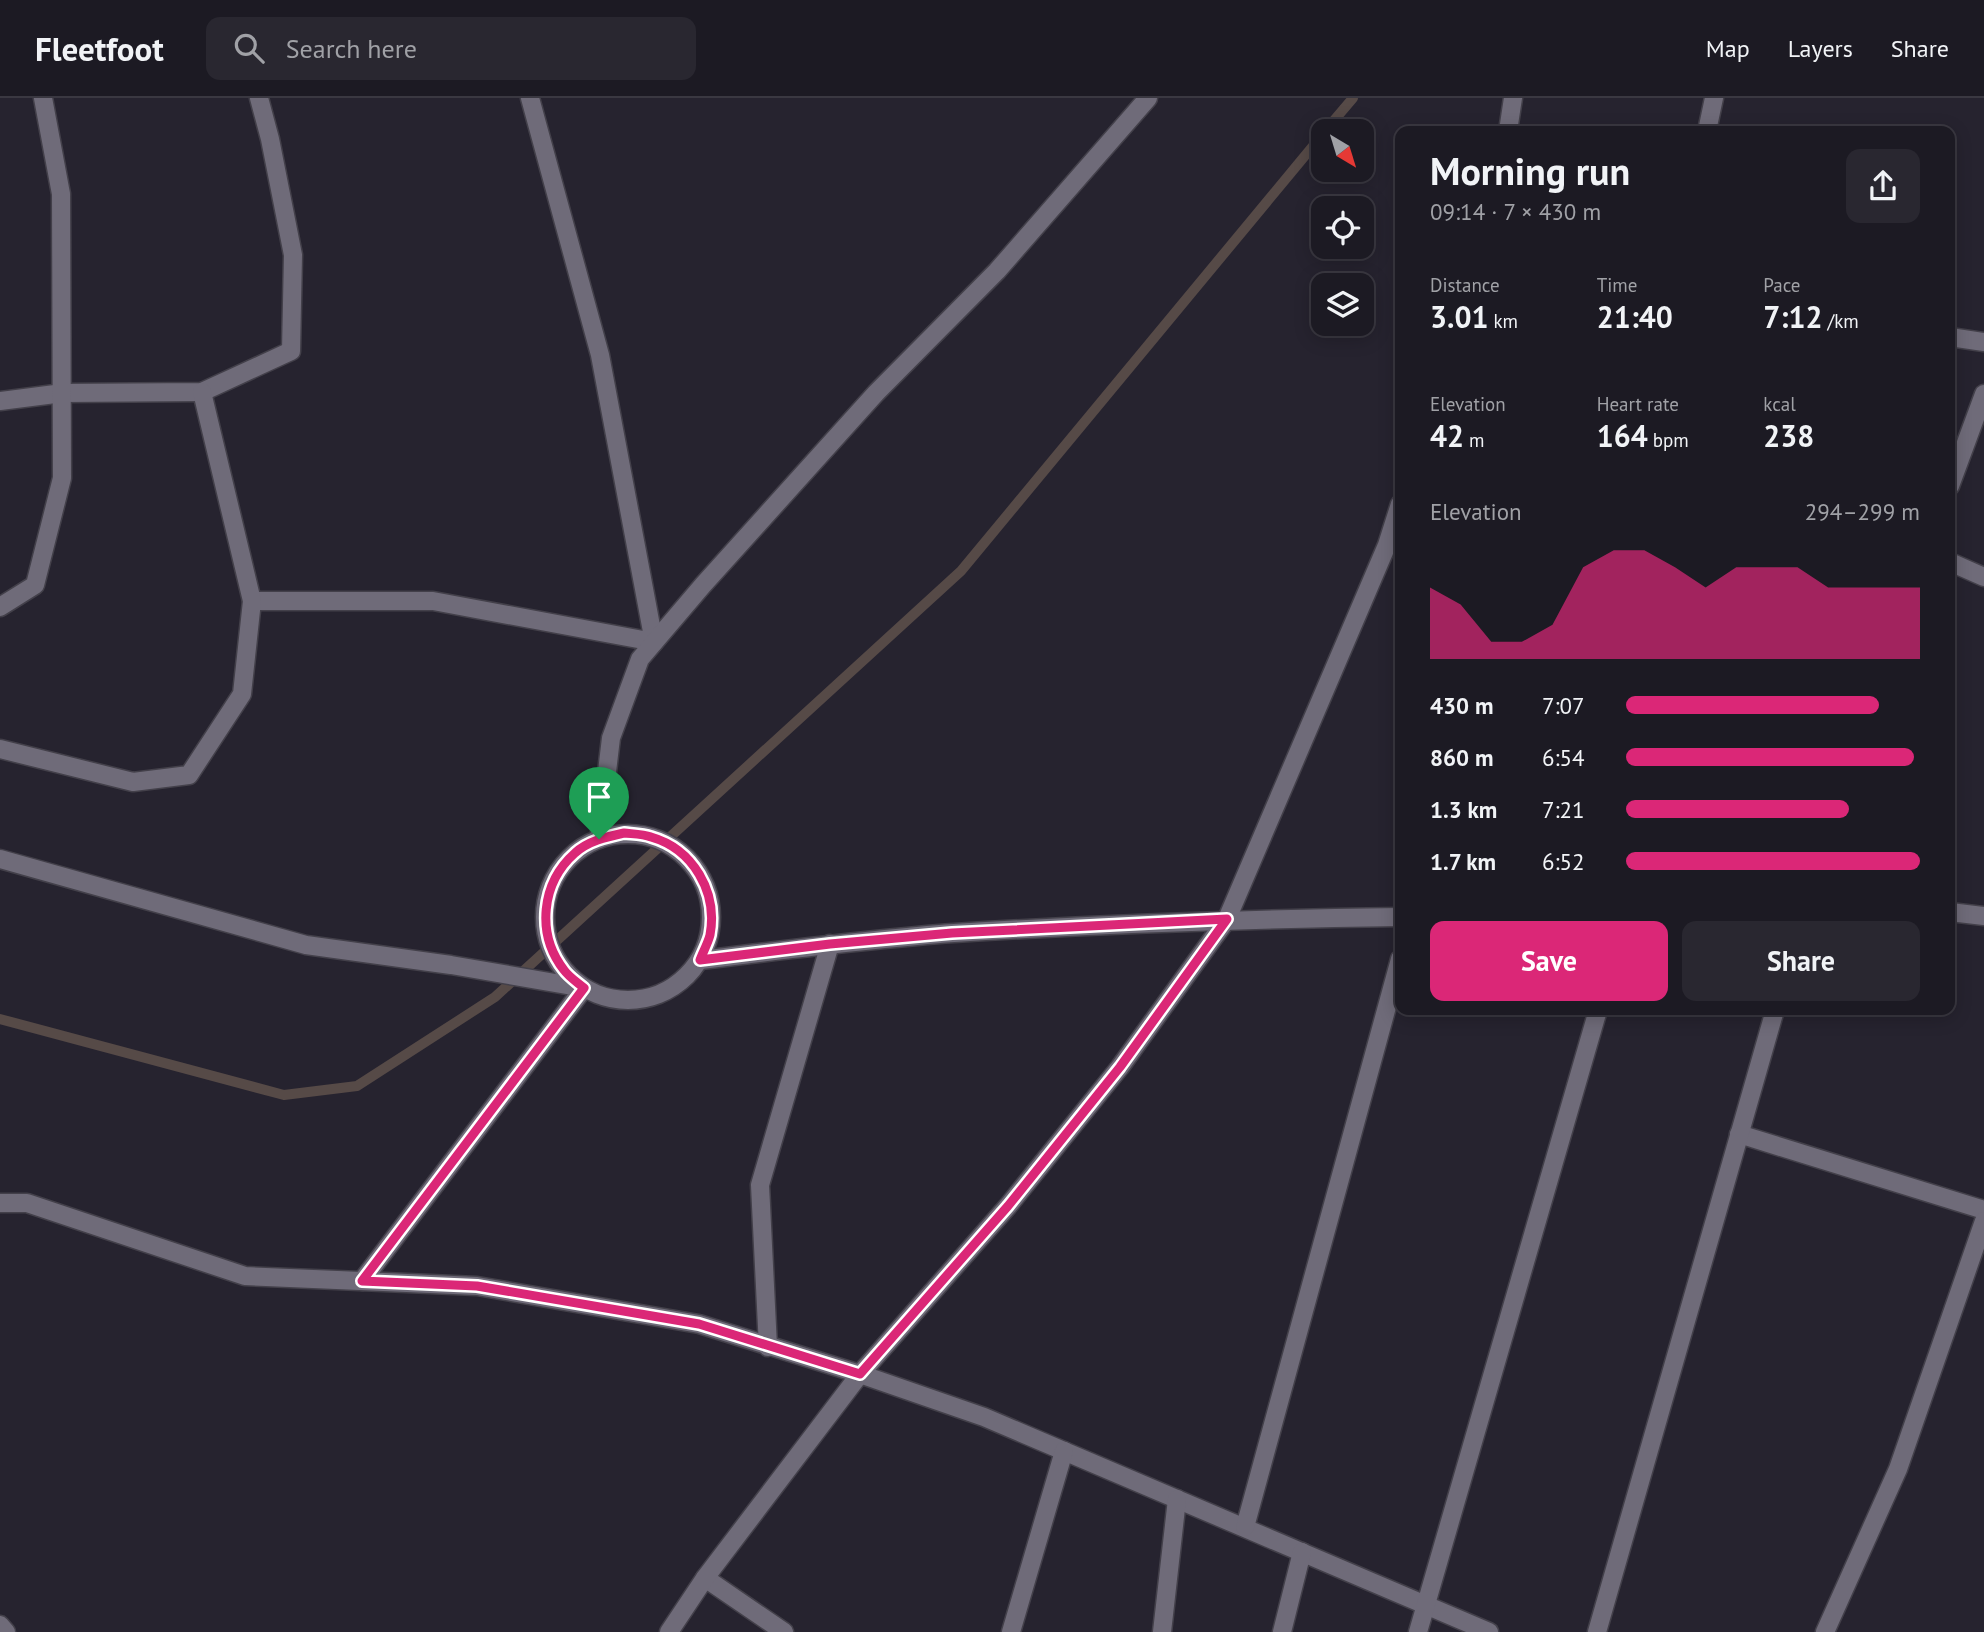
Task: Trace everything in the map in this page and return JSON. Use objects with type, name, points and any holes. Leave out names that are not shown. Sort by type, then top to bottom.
[{"type":"street","points":[[0,607],[35,584],[62,478],[61,194],[43,98]]},
{"type":"street","points":[[0,401],[63,393],[202,392],[291,351],[293,256],[270,139],[259,98]]},
{"type":"street","points":[[530,98],[600,355],[654,642]]},
{"type":"street","points":[[599,839],[611,738],[640,659],[703,584],[876,393],[997,271],[1148,98]]},
{"type":"street","points":[[1508,126],[1513,98]]},
{"type":"street","points":[[1708,126],[1714,98]]},
{"type":"street","points":[[1955,338],[1984,342]]},
{"type":"street","points":[[0,749],[133,782],[189,775],[242,694],[252,601],[202,392]]},
{"type":"street","points":[[1955,472],[1984,394]]},
{"type":"street","points":[[669,1632],[705,1578],[860,1374],[1008,1206],[1120,1067],[1227,919],[1387,545],[1395,520]]},
{"type":"street","points":[[1955,564],[1984,577]]},
{"type":"street","points":[[252,601],[433,601],[654,642]]},
{"type":"street","points":[[0,859],[306,945],[451,965],[584,988],[608,998],[634,1000],[660,994],[683,981],[700,960],[709,936],[712,911],[706,885],[692,863],[673,846],[650,836],[624,833],[599,839],[576,852],[558,872],[547,896],[545,922],[551,948],[564,970],[584,988]]},
{"type":"street","points":[[1955,913],[1984,916]]},
{"type":"street","points":[[700,960],[952,933],[1227,919],[1395,917]]},
{"type":"street","points":[[768,1347],[760,1185],[830,944]]},
{"type":"street","points":[[1245,1527],[1395,977]]},
{"type":"street","points":[[362,1281],[584,988]]},
{"type":"street","points":[[1418,1632],[1597,1015]]},
{"type":"street","points":[[1597,1632],[1774,1015]]},
{"type":"street","points":[[1739,1134],[1984,1210]]},
{"type":"street","points":[[0,1203],[27,1203],[245,1276],[477,1286],[699,1324],[860,1374],[984,1417],[1489,1632]]},
{"type":"street","points":[[1825,1632],[1898,1469],[1984,1222]]},
{"type":"street","points":[[1011,1632],[1064,1451]]},
{"type":"street","points":[[1162,1632],[1177,1499]]},
{"type":"street","points":[[1282,1632],[1302,1552]]},
{"type":"street","points":[[705,1578],[784,1632]]},
{"type":"street","points":[[0,1625],[6,1632]]},
{"type":"waterway","points":[[1335,119],[1353,98]]},
{"type":"waterway","points":[[0,1019],[284,1095],[357,1086],[495,997],[961,571],[1311,148]]},
{"type":"route","points":[[624,833],[650,836],[673,846],[692,863],[706,885],[712,911],[709,936],[700,960],[952,933],[1227,919],[1120,1067],[1008,1206],[860,1374],[699,1324],[477,1286],[362,1281],[584,988],[564,970],[551,948],[545,922],[547,896],[558,872],[576,852],[599,839],[624,833]]}]
